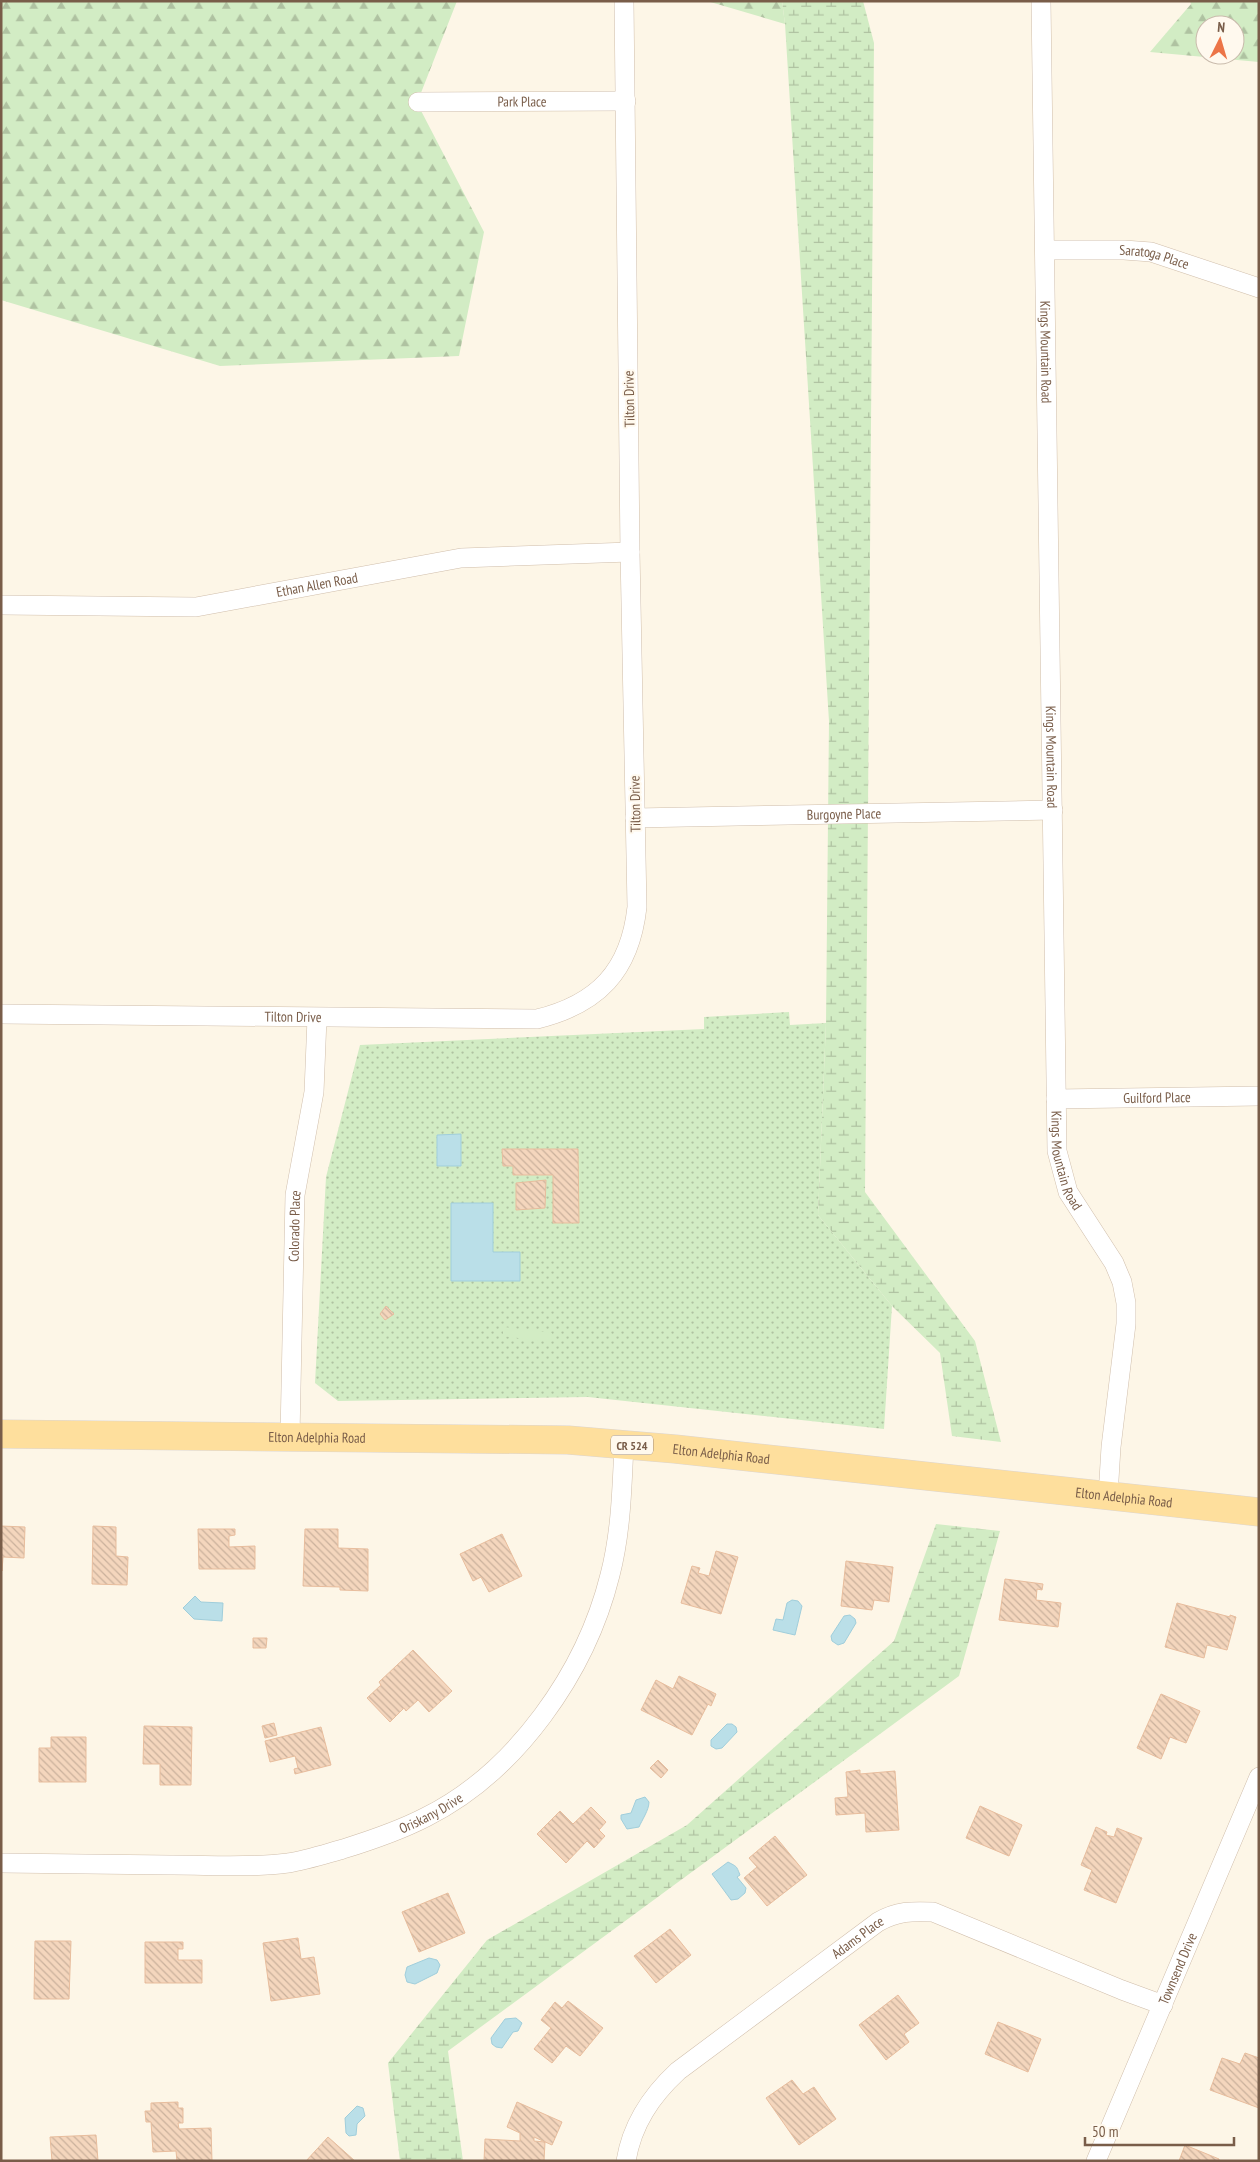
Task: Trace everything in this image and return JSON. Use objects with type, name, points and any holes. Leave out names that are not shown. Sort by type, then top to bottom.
[{"type":"main road","name":"Elton Adelphia Road","points":[[1,1434],[568,1440],[624,1444],[1259,1512]]},
{"type":"street","name":"Tilton Drive","points":[[1,1014],[537,1019],[561,1013],[581,1004],[595,994],[616,970],[632,938],[636,907],[624,1]]},
{"type":"street","name":"Kings Mountain Road","points":[[1041,1],[1057,1151],[1068,1192],[1114,1262],[1122,1282],[1126,1303],[1126,1324],[1111,1447],[1108,1496]]},
{"type":"street","name":"Park Place","points":[[418,102],[626,101]]},
{"type":"street","name":"Saratoga Place","points":[[1044,250],[1151,252],[1259,288]]},
{"type":"street","name":"Ethan Allen Road","points":[[1,605],[196,606],[461,558],[630,552]]},
{"type":"street","name":"Burgoyne Place","points":[[635,818],[1053,810]]},
{"type":"street","name":"Colorado Place","points":[[290,1436],[295,1196],[314,1092],[318,1018]]},
{"type":"street","name":"Guilford Place","points":[[1056,1099],[1259,1096]]},
{"type":"street","name":"Oriskany Drive","points":[[1,1863],[242,1866],[287,1863],[378,1838],[427,1817],[453,1801],[476,1784],[528,1735],[563,1688],[591,1634],[611,1574],[617,1544],[621,1514],[624,1444]]},
{"type":"street","name":"Townsend Drive","points":[[1096,2161],[1259,1777]]},
{"type":"street","name":"Adams Place","points":[[626,2161],[628,2147],[638,2120],[662,2085],[678,2071],[878,1922],[899,1912],[933,1912],[1162,2005]]},
{"type":"green space","points":[[1,1],[457,1],[417,103],[484,232],[459,356],[220,366],[1,300]]},
{"type":"green space","points":[[707,1],[782,1],[785,24]]},
{"type":"green space","points":[[782,1],[863,1],[874,43],[865,1192],[975,1341],[1001,1442],[952,1436],[940,1353],[892,1306],[818,1215],[826,1023],[829,721]]},
{"type":"green space","points":[[1190,1],[1259,1],[1259,62],[1245,61],[1245,15],[1195,15],[1195,56],[1150,52],[1191,4]]},
{"type":"green space","points":[[789,1012],[790,1025],[826,1023],[818,1215],[892,1306],[884,1429],[588,1397],[338,1401],[315,1383],[326,1177],[360,1045],[704,1029],[704,1017]]},
{"type":"green space","points":[[503,1327],[552,1333],[551,1342],[503,1336]]},
{"type":"green space","points":[[936,1524],[1000,1531],[959,1676],[448,2051],[463,2161],[400,2161],[388,2063],[487,1940],[687,1825],[894,1641]]},
{"type":"water","points":[[461,1134],[461,1166],[437,1166],[437,1135]]},
{"type":"water","points":[[451,1203],[493,1203],[493,1252],[520,1252],[520,1281],[451,1281]]},
{"type":"water","points":[[195,1596],[201,1602],[223,1603],[222,1621],[194,1619],[183,1608]]},
{"type":"water","points":[[792,1600],[798,1601],[802,1606],[795,1635],[773,1630],[776,1619],[783,1620],[787,1603]]},
{"type":"water","points":[[850,1615],[855,1619],[856,1623],[844,1643],[838,1645],[832,1641],[831,1636],[844,1616]]},
{"type":"water","points":[[727,1724],[732,1724],[736,1727],[737,1732],[722,1748],[716,1749],[711,1746],[711,1740]]},
{"type":"water","points":[[645,1797],[649,1805],[639,1827],[627,1829],[621,1819],[621,1815],[631,1813],[636,1800]]},
{"type":"water","points":[[728,1862],[737,1868],[740,1875],[737,1877],[746,1888],[745,1893],[738,1899],[731,1900],[712,1874]]},
{"type":"water","points":[[429,1958],[437,1960],[440,1965],[437,1973],[415,1984],[407,1982],[405,1975],[407,1967]]},
{"type":"water","points":[[516,2018],[522,2023],[518,2031],[513,2032],[502,2048],[492,2044],[491,2038],[505,2019]]},
{"type":"water","points":[[357,2106],[363,2108],[365,2116],[357,2124],[356,2135],[349,2136],[346,2133],[345,2118]]},
{"type":"building","points":[[502,1149],[578,1149],[579,1223],[553,1223],[553,1175],[513,1175],[513,1166],[503,1166]]},
{"type":"building","points":[[546,1180],[545,1208],[516,1210],[516,1183]]},
{"type":"building","points":[[386,1306],[394,1314],[385,1320],[380,1314]]},
{"type":"building","points":[[1,1526],[25,1527],[24,1558],[3,1557],[2,1571]]},
{"type":"building","points":[[93,1526],[116,1527],[116,1556],[128,1557],[127,1585],[92,1584]]},
{"type":"building","points":[[198,1529],[235,1529],[235,1535],[229,1536],[229,1547],[255,1546],[255,1569],[199,1569]]},
{"type":"building","points":[[305,1529],[338,1529],[338,1548],[368,1549],[368,1591],[340,1590],[340,1587],[303,1586]]},
{"type":"building","points":[[502,1534],[522,1576],[489,1592],[481,1577],[473,1581],[460,1554]]},
{"type":"building","points":[[716,1551],[738,1557],[721,1614],[681,1603],[692,1566],[700,1568],[698,1573],[709,1576]]},
{"type":"building","points":[[846,1561],[893,1567],[889,1602],[874,1600],[872,1610],[841,1606]]},
{"type":"building","points":[[1005,1579],[1043,1584],[1042,1590],[1037,1589],[1036,1600],[1061,1603],[1058,1627],[999,1620]]},
{"type":"building","points":[[1177,1603],[1236,1617],[1227,1650],[1207,1645],[1204,1658],[1165,1647]]},
{"type":"building","points":[[253,1638],[267,1638],[266,1648],[253,1648]]},
{"type":"building","points":[[413,1650],[452,1691],[429,1712],[418,1700],[406,1711],[404,1708],[390,1722],[367,1698],[381,1685],[379,1682]]},
{"type":"building","points":[[679,1676],[716,1694],[711,1706],[708,1704],[692,1735],[641,1710],[656,1680],[673,1689]]},
{"type":"building","points":[[1161,1694],[1200,1711],[1186,1743],[1170,1737],[1161,1759],[1137,1748]]},
{"type":"building","points":[[274,1723],[277,1735],[265,1738],[262,1726]]},
{"type":"building","points":[[144,1726],[192,1727],[191,1785],[160,1785],[160,1764],[143,1764]]},
{"type":"building","points":[[321,1727],[331,1765],[295,1774],[294,1769],[298,1768],[295,1756],[270,1762],[265,1741]]},
{"type":"building","points":[[51,1737],[86,1737],[86,1782],[39,1782],[39,1748],[51,1748]]},
{"type":"building","points":[[658,1760],[668,1770],[661,1778],[650,1768]]},
{"type":"building","points":[[860,1770],[860,1774],[895,1771],[899,1830],[866,1832],[865,1813],[836,1815],[835,1798],[848,1797],[846,1772]]},
{"type":"building","points":[[980,1806],[1022,1825],[1009,1856],[966,1838]]},
{"type":"building","points":[[591,1807],[606,1822],[599,1830],[605,1836],[594,1848],[587,1841],[566,1863],[537,1834],[560,1811],[573,1824]]},
{"type":"building","points":[[1096,1827],[1107,1832],[1106,1835],[1114,1837],[1117,1828],[1142,1838],[1116,1903],[1084,1890],[1092,1870],[1081,1865]]},
{"type":"building","points":[[775,1836],[807,1875],[767,1906],[744,1878],[757,1867],[749,1858]]},
{"type":"building","points":[[448,1893],[465,1933],[419,1952],[402,1912]]},
{"type":"building","points":[[670,1929],[691,1955],[656,1983],[634,1956]]},
{"type":"building","points":[[298,1938],[301,1959],[314,1957],[320,1994],[271,2001],[263,1943]]},
{"type":"building","points":[[35,1941],[71,1941],[69,1999],[34,1999]]},
{"type":"building","points":[[145,1942],[183,1942],[183,1949],[178,1949],[178,1960],[202,1960],[202,1983],[145,1983]]},
{"type":"building","points":[[898,1995],[919,2023],[904,2034],[909,2042],[886,2060],[859,2025]]},
{"type":"building","points":[[568,2001],[603,2028],[580,2056],[566,2046],[552,2063],[534,2049],[551,2028],[541,2020],[555,2002],[562,2008]]},
{"type":"building","points":[[998,2022],[1041,2039],[1028,2072],[985,2054]]},
{"type":"building","points":[[1245,2053],[1259,2058],[1259,2108],[1210,2090],[1222,2058],[1240,2064]]},
{"type":"building","points":[[792,2080],[803,2094],[814,2087],[836,2119],[799,2145],[766,2098]]},
{"type":"building","points":[[178,2102],[178,2108],[183,2108],[183,2123],[178,2123],[179,2129],[211,2128],[212,2161],[177,2161],[176,2151],[153,2152],[151,2122],[146,2122],[145,2111],[151,2111],[151,2103]]},
{"type":"building","points":[[517,2102],[562,2122],[552,2145],[534,2137],[534,2141],[545,2142],[544,2161],[484,2161],[485,2139],[520,2141],[520,2133],[507,2127]]},
{"type":"building","points":[[96,2135],[98,2161],[52,2161],[50,2137]]},
{"type":"building","points":[[328,2137],[355,2161],[306,2161]]},
{"type":"building","points":[[1185,2145],[1219,2159],[1219,2161],[1179,2161]]}]
